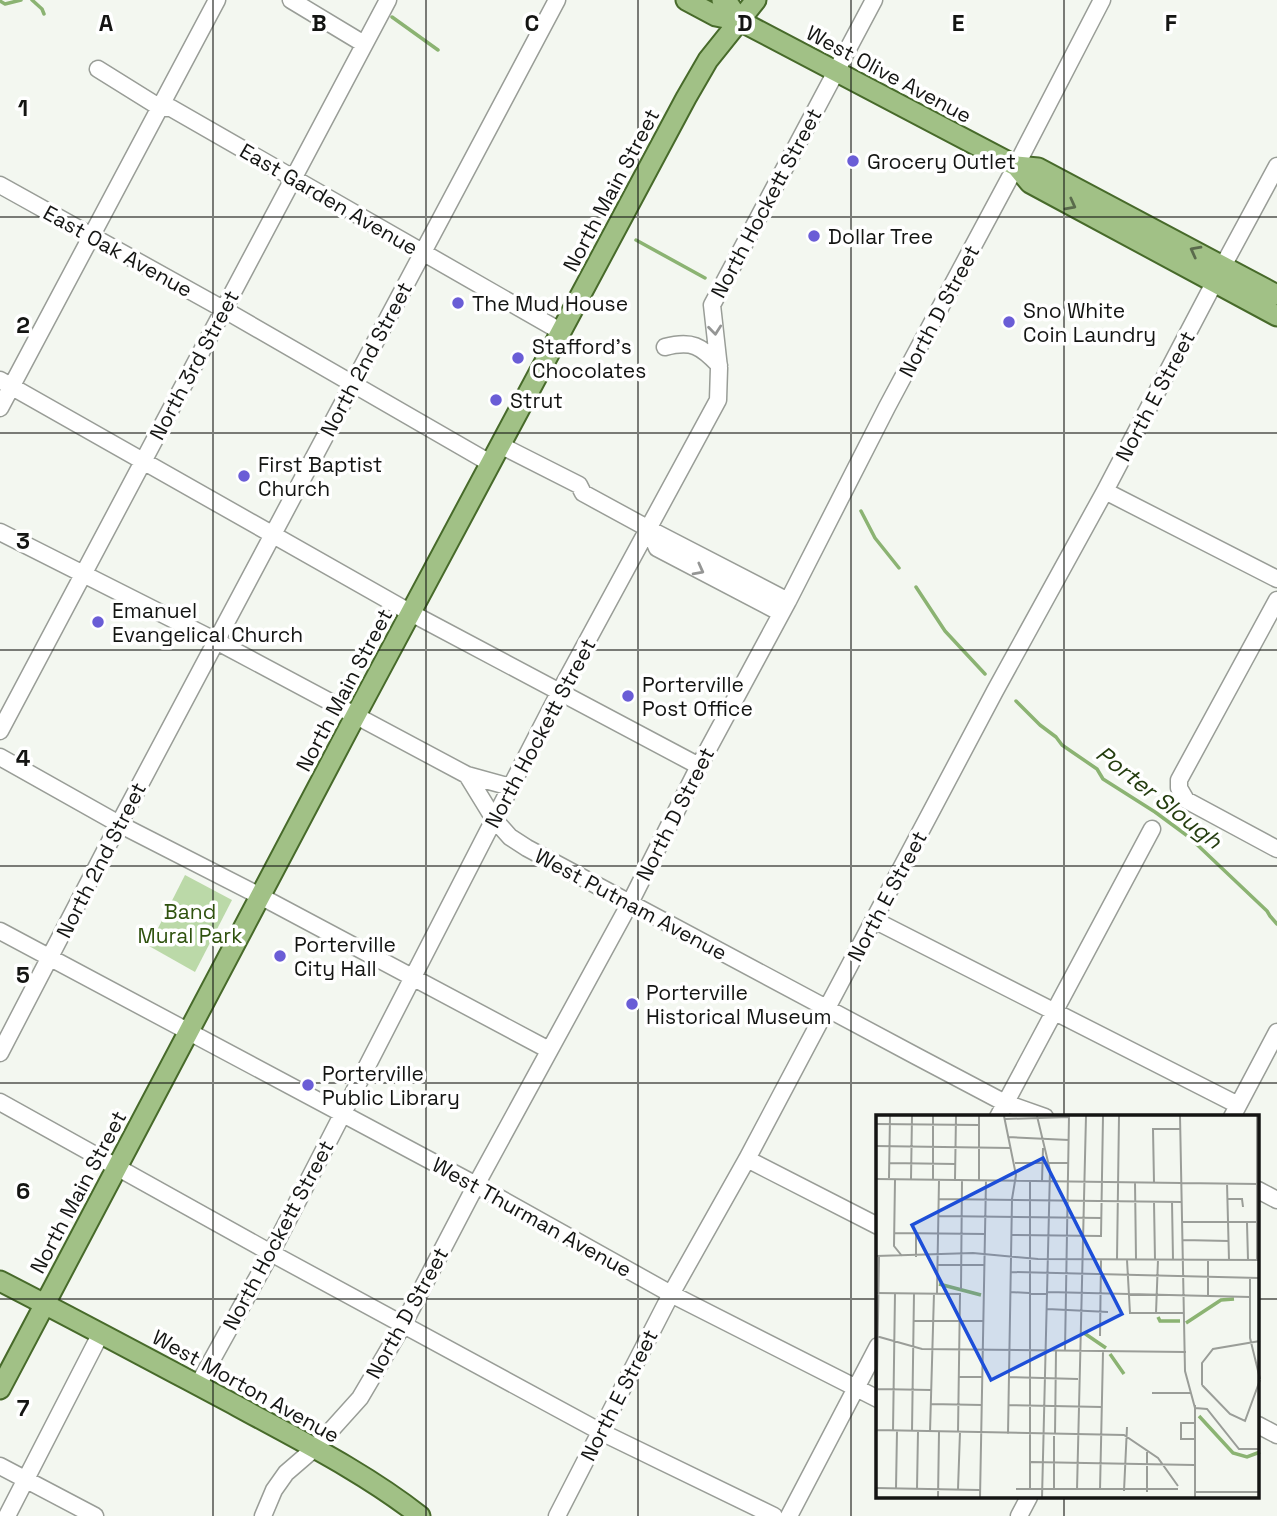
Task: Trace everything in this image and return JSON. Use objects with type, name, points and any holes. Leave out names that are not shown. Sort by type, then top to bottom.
[{"type":"main road","points":[[686,0],[716,16],[740,21]]},
{"type":"main road","points":[[722,0],[728,3],[740,21]]},
{"type":"main road","name":"North Main Street","points":[[0,1389],[560,331],[702,70],[756,0]]},
{"type":"main road","name":"West Olive Avenue","points":[[740,21],[1016,166],[1030,183],[1218,275],[1277,295]]},
{"type":"main road","name":"West Olive Avenue","points":[[1218,275],[1277,316]]},
{"type":"main road","name":"West Morton Avenue","points":[[0,1282],[315,1448],[383,1488],[420,1516]]},
{"type":"street","points":[[0,408],[6,384],[92,237],[218,0]]},
{"type":"street","points":[[291,0],[364,44]]},
{"type":"street","name":"North 3rd Street","points":[[0,731],[388,0]]},
{"type":"street","name":"North 2nd Street","points":[[0,1053],[352,383],[557,0]]},
{"type":"street","name":"North Hockett Street","points":[[198,1385],[271,1253],[559,693],[718,400],[719,365],[712,304],[874,0]]},
{"type":"street","name":"North D Street","points":[[263,1516],[274,1490],[286,1473],[315,1448],[360,1398],[403,1325],[475,1185],[630,902],[1102,0]]},
{"type":"street","name":"East Garden Avenue","points":[[99,69],[159,107],[171,108],[560,331]]},
{"type":"street","name":"North E Street","points":[[557,1516],[671,1294],[747,1159],[1277,166]]},
{"type":"street","name":"East Oak Avenue","points":[[0,185],[223,309],[490,463]]},
{"type":"street","points":[[665,347],[679,343],[696,345],[719,365]]},
{"type":"street","points":[[6,384],[411,613],[699,766]]},
{"type":"street","points":[[500,445],[579,485],[583,493],[785,607]]},
{"type":"street","points":[[1105,491],[1277,579]]},
{"type":"street","points":[[0,532],[216,641],[467,775],[511,787]]},
{"type":"street","points":[[1277,600],[1179,780],[1179,788],[1186,800],[1277,849]]},
{"type":"street","points":[[0,757],[119,824],[549,1049]]},
{"type":"street","name":"West Putnam Avenue","points":[[467,775],[494,819],[510,837],[527,848],[827,1009],[1002,1110],[1033,1115]]},
{"type":"street","points":[[1002,1110],[1152,829]]},
{"type":"street","points":[[874,920],[1054,1012],[1235,1111],[1277,1032]]},
{"type":"street","name":"West Thurman Avenue","points":[[0,931],[475,1185],[671,1294],[876,1398]]},
{"type":"street","points":[[0,1102],[601,1432],[774,1516]]},
{"type":"street","points":[[747,1159],[876,1225]]},
{"type":"street","points":[[1260,1191],[1277,1200]]},
{"type":"street","points":[[7,1516],[101,1333]]},
{"type":"street","points":[[789,1516],[876,1350]]},
{"type":"street","points":[[1260,1426],[1277,1435]]},
{"type":"street","points":[[0,1466],[95,1516]]},
{"type":"street","points":[[1019,1516],[1028,1498]]},
{"type":"green space","name":"Band Mural Park","points":[[185,875],[232,900],[195,972],[149,946]]},
{"type":"waterway","points":[[0,1],[5,4],[21,0]]},
{"type":"waterway","points":[[32,0],[44,14]]},
{"type":"waterway","name":"Porter Slough","points":[[392,17],[438,50]]},
{"type":"waterway","name":"Porter Slough","points":[[636,240],[705,278]]},
{"type":"waterway","name":"Porter Slough","points":[[861,511],[875,538],[899,568]]},
{"type":"waterway","name":"Porter Slough","points":[[916,587],[945,631],[985,674]]},
{"type":"waterway","name":"Porter Slough","points":[[1016,701],[1062,745],[1097,769],[1103,779],[1189,837],[1267,911],[1277,924]]},
{"type":"place","name":"Grocery Outlet","points":[[853,161]]},
{"type":"place","name":"Dollar Tree","points":[[814,236]]},
{"type":"place","name":"The Mud House","points":[[458,303]]},
{"type":"place","name":"Sno White Coin Laundry","points":[[1009,322]]},
{"type":"place","name":"Stafford's Chocolates","points":[[518,358]]},
{"type":"place","name":"Strut","points":[[496,400]]},
{"type":"place","name":"First Baptist Church","points":[[244,476]]},
{"type":"place","name":"Emanuel Evangelical Church","points":[[98,622]]},
{"type":"place","name":"Porterville Post Office","points":[[628,696]]},
{"type":"place","name":"Porterville City Hall","points":[[280,956]]},
{"type":"place","name":"Porterville Historical Museum","points":[[632,1004]]},
{"type":"place","name":"Porterville Public Library","points":[[308,1085]]}]
